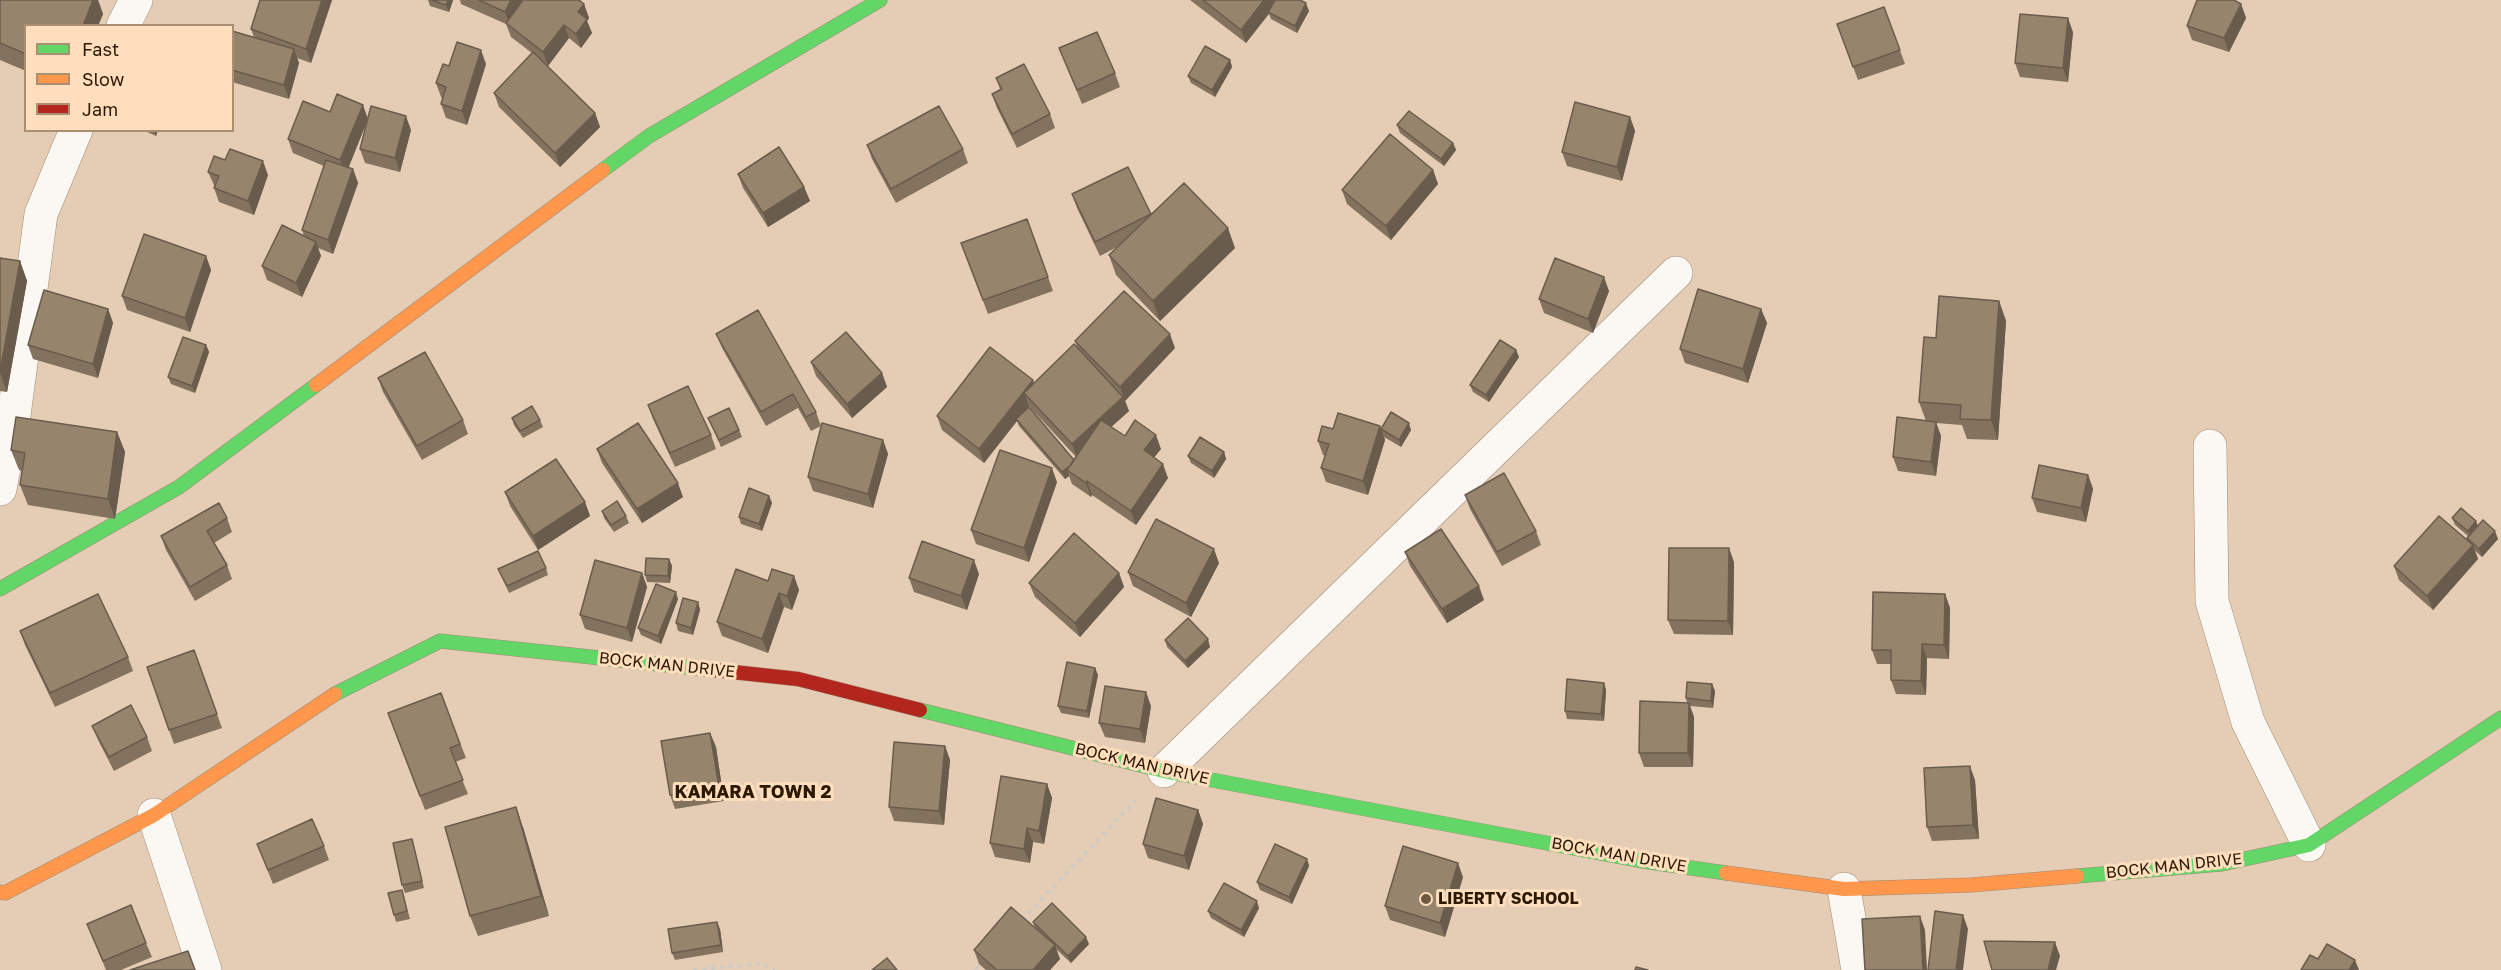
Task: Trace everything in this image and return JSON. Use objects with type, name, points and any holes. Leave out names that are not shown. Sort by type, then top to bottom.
[{"type":"street","points":[[124,24],[136,0]]},
{"type":"street","points":[[0,589],[179,487],[649,136],[880,0]]},
{"type":"street","points":[[0,489],[7,414],[41,214],[75,132]]},
{"type":"street","points":[[1164,771],[1676,273]]},
{"type":"street","points":[[2210,446],[2212,601],[2248,722],[2309,845]]},
{"type":"street","name":"BOCK MAN DRIVE","points":[[154,815],[338,692],[440,641],[798,679],[1164,771],[1642,861],[1844,889],[1971,885],[2222,864],[2309,845],[2501,718]]},
{"type":"street","points":[[0,892],[5,893],[154,815],[205,970]]},
{"type":"street","points":[[1844,889],[1858,970]]},
{"type":"path","points":[[1016,927],[1164,771]]},
{"type":"path","points":[[975,970],[983,961]]},
{"type":"path","points":[[693,970],[761,964],[775,970]]},
{"type":"building","points":[[0,0],[93,0],[84,24],[24,24],[24,53],[0,43]]},
{"type":"building","points":[[260,0],[322,0],[306,49],[251,29]]},
{"type":"building","points":[[431,0],[448,0],[446,5]]},
{"type":"building","points":[[479,0],[511,0],[505,12]]},
{"type":"building","points":[[523,0],[579,0],[584,4],[578,12],[587,19],[576,34],[564,25],[543,52],[506,23]]},
{"type":"building","points":[[1203,0],[1264,0],[1241,30]]},
{"type":"building","points":[[1275,0],[1300,0],[1306,3],[1295,26],[1268,12]]},
{"type":"building","points":[[2197,0],[2234,0],[2241,4],[2224,38],[2187,26]]},
{"type":"building","points":[[1884,7],[1900,50],[1853,67],[1837,24]]},
{"type":"building","points":[[2020,14],[2068,18],[2063,68],[2015,63]]},
{"type":"building","points":[[234,32],[294,49],[284,85],[234,71]]},
{"type":"building","points":[[1097,32],[1115,73],[1077,90],[1059,48]]},
{"type":"building","points":[[457,42],[481,50],[462,111],[441,104],[446,87],[436,83],[443,64],[449,66]]},
{"type":"building","points":[[1205,46],[1230,60],[1212,90],[1188,76]]},
{"type":"building","points":[[533,52],[595,113],[555,153],[494,93]]},
{"type":"building","points":[[1024,64],[1050,114],[1012,134],[992,94],[1002,89],[996,78]]},
{"type":"building","points":[[337,94],[363,105],[340,160],[288,139],[303,101],[330,112]]},
{"type":"building","points":[[1575,102],[1630,117],[1617,167],[1562,152]]},
{"type":"building","points":[[371,106],[406,116],[395,158],[360,149]]},
{"type":"building","points":[[939,106],[963,149],[891,189],[867,145]]},
{"type":"building","points":[[1409,111],[1453,143],[1441,159],[1397,125]]},
{"type":"building","points":[[1390,134],[1433,170],[1386,226],[1342,190]]},
{"type":"building","points":[[779,147],[804,187],[763,213],[738,174]]},
{"type":"building","points":[[230,149],[263,161],[248,201],[214,188],[219,176],[208,172],[214,156],[225,160]]},
{"type":"building","points":[[326,160],[353,169],[328,240],[302,230]]},
{"type":"building","points":[[1128,167],[1151,214],[1095,242],[1072,194]]},
{"type":"building","points":[[1184,183],[1228,228],[1153,301],[1109,255]]},
{"type":"building","points":[[1027,219],[1048,277],[983,300],[961,243]]},
{"type":"building","points":[[282,225],[316,242],[296,283],[262,266]]},
{"type":"building","points":[[144,234],[206,256],[185,318],[122,296]]},
{"type":"building","points":[[0,258],[20,261],[0,372]]},
{"type":"building","points":[[1555,258],[1604,277],[1588,319],[1539,299]]},
{"type":"building","points":[[1698,289],[1761,309],[1743,369],[1680,349]]},
{"type":"building","points":[[44,290],[108,309],[93,364],[28,345]]},
{"type":"building","points":[[1124,291],[1170,334],[1120,387],[1075,341]]},
{"type":"building","points":[[1939,296],[1999,301],[1991,420],[1960,419],[1961,405],[1919,402],[1924,337],[1936,338]]},
{"type":"building","points":[[758,310],[816,412],[806,417],[793,394],[761,412],[716,334]]},
{"type":"building","points":[[846,332],[882,373],[847,404],[811,362]]},
{"type":"building","points":[[183,337],[206,345],[192,386],[168,377]]},
{"type":"building","points":[[1500,340],[1516,350],[1486,395],[1470,385]]},
{"type":"building","points":[[1074,344],[1123,397],[1072,444],[1024,393]]},
{"type":"building","points":[[990,347],[1033,380],[979,449],[937,416]]},
{"type":"building","points":[[425,352],[463,420],[417,446],[378,378]]},
{"type":"building","points":[[688,386],[711,435],[670,453],[648,405]]},
{"type":"building","points":[[532,406],[540,420],[520,431],[512,418]]},
{"type":"building","points":[[1029,407],[1074,460],[1062,472],[1016,419]]},
{"type":"building","points":[[729,408],[739,430],[719,440],[708,418]]},
{"type":"building","points":[[1391,412],[1409,423],[1399,440],[1381,429]]},
{"type":"building","points":[[1338,413],[1380,426],[1363,481],[1321,468],[1329,444],[1318,441],[1322,426],[1333,429]]},
{"type":"building","points":[[16,417],[117,432],[108,499],[20,485],[25,453],[11,450]]},
{"type":"building","points":[[1897,417],[1936,422],[1931,462],[1893,457]]},
{"type":"building","points":[[1101,420],[1125,436],[1135,420],[1156,435],[1144,450],[1163,464],[1131,511],[1067,470]]},
{"type":"building","points":[[638,423],[678,483],[637,509],[597,449]]},
{"type":"building","points":[[822,423],[883,440],[868,494],[808,477]]},
{"type":"building","points":[[1200,437],[1224,452],[1212,471],[1188,456]]},
{"type":"building","points":[[1000,450],[1052,468],[1024,548],[971,530]]},
{"type":"building","points":[[556,459],[585,502],[533,536],[505,492]]},
{"type":"building","points":[[2039,465],[2088,475],[2081,508],[2032,498]]},
{"type":"building","points":[[1504,473],[1536,531],[1497,552],[1465,495]]},
{"type":"building","points":[[749,488],[769,496],[759,524],[739,517]]},
{"type":"building","points":[[617,501],[626,516],[611,525],[602,511]]},
{"type":"building","points":[[219,503],[227,518],[207,531],[227,565],[190,587],[161,536]]},
{"type":"building","points":[[2461,508],[2476,521],[2468,531],[2452,518]]},
{"type":"building","points":[[2439,516],[2473,545],[2427,596],[2394,566]]},
{"type":"building","points":[[1156,519],[1214,549],[1186,603],[1128,572]]},
{"type":"building","points":[[2483,520],[2495,531],[2479,549],[2467,538]]},
{"type":"building","points":[[1441,529],[1479,586],[1442,609],[1405,552]]},
{"type":"building","points":[[1074,533],[1119,573],[1075,623],[1029,583]]},
{"type":"building","points":[[922,541],[974,560],[961,596],[909,578]]},
{"type":"building","points":[[1669,548],[1729,548],[1728,621],[1668,620]]},
{"type":"building","points":[[538,551],[546,568],[507,586],[498,569]]},
{"type":"building","points":[[646,558],[669,559],[668,576],[645,575]]},
{"type":"building","points":[[595,560],[642,573],[627,628],[580,615]]},
{"type":"building","points":[[736,569],[768,581],[772,569],[794,576],[787,596],[779,593],[762,639],[717,622]]},
{"type":"building","points":[[656,584],[676,592],[658,636],[638,628]]},
{"type":"building","points":[[1873,592],[1945,594],[1944,645],[1922,644],[1921,681],[1891,680],[1891,650],[1872,650]]},
{"type":"building","points":[[98,594],[128,657],[50,693],[20,631]]},
{"type":"building","points":[[683,598],[698,602],[691,628],[676,623]]},
{"type":"building","points":[[1188,618],[1208,639],[1185,661],[1165,640]]},
{"type":"building","points":[[194,650],[217,714],[169,730],[147,667]]},
{"type":"building","points":[[1067,662],[1095,668],[1087,711],[1058,706]]},
{"type":"building","points":[[1567,679],[1604,683],[1601,714],[1565,711]]},
{"type":"building","points":[[1687,682],[1712,684],[1711,701],[1686,698]]},
{"type":"building","points":[[1105,686],[1146,692],[1140,729],[1099,723]]},
{"type":"building","points":[[441,693],[460,744],[450,748],[463,780],[420,796],[388,713]]},
{"type":"building","points":[[1640,701],[1689,703],[1688,753],[1639,753]]},
{"type":"building","points":[[131,705],[147,737],[109,757],[92,726]]},
{"type":"building","points":[[710,733],[719,787],[670,795],[661,741]]},
{"type":"building","points":[[894,742],[945,746],[939,811],[889,807]]},
{"type":"building","points":[[1970,766],[1973,825],[1927,827],[1924,768]]},
{"type":"building","points":[[1001,776],[1047,784],[1039,831],[1027,828],[1024,849],[990,843]]},
{"type":"building","points":[[1156,798],[1198,810],[1184,856],[1143,844]]},
{"type":"building","points":[[516,807],[541,896],[470,916],[445,827]]},
{"type":"building","points":[[312,819],[324,846],[268,870],[257,844]]},
{"type":"building","points":[[412,839],[422,881],[402,885],[393,843]]},
{"type":"building","points":[[1275,844],[1307,859],[1289,897],[1257,882]]},
{"type":"building","name":"LIBERTY SCHOOL","points":[[1403,846],[1458,863],[1440,923],[1385,906]]},
{"type":"building","points":[[1224,883],[1257,901],[1241,930],[1208,911]]},
{"type":"building","points":[[402,890],[407,911],[394,915],[388,893]]},
{"type":"building","points":[[1052,903],[1086,937],[1068,956],[1033,922]]},
{"type":"building","points":[[131,905],[146,943],[103,961],[87,924]]},
{"type":"building","points":[[1011,907],[1055,945],[1033,970],[997,970],[974,950]]},
{"type":"building","points":[[1935,911],[1963,915],[1956,970],[1928,970]]},
{"type":"building","points":[[1920,916],[1923,970],[1865,970],[1862,919]]},
{"type":"building","points":[[717,922],[721,945],[672,953],[668,929]]},
{"type":"building","points":[[1984,941],[2055,942],[2048,970],[1992,970]]},
{"type":"building","points":[[2327,944],[2355,960],[2349,970],[2301,970],[2310,955],[2318,959]]},
{"type":"building","points":[[188,951],[195,970],[130,970]]},
{"type":"building","points":[[887,958],[897,970],[872,970]]},
{"type":"traffic: fast","points":[[603,170],[649,136],[880,0]]},
{"type":"traffic: fast","points":[[0,589],[179,487],[316,385]]},
{"type":"traffic: fast","points":[[335,694],[440,641],[714,670]]},
{"type":"traffic: fast","points":[[920,710],[1164,771],[1642,861],[1726,873]]},
{"type":"traffic: fast","points":[[2077,876],[2222,864],[2309,845],[2501,718]]},
{"type":"traffic: slow","points":[[316,385],[603,170]]},
{"type":"traffic: slow","points":[[0,892],[5,893],[154,815],[335,694]]},
{"type":"traffic: slow","points":[[1726,873],[1844,889],[1971,885],[2077,876]]},
{"type":"traffic: jam","points":[[714,670],[798,679],[920,710]]},
{"type":"place","name":"LIBERTY SCHOOL","points":[[1426,899]]},
{"type":"district","name":"KAMARA TOWN 2","points":[[753,792]]}]
